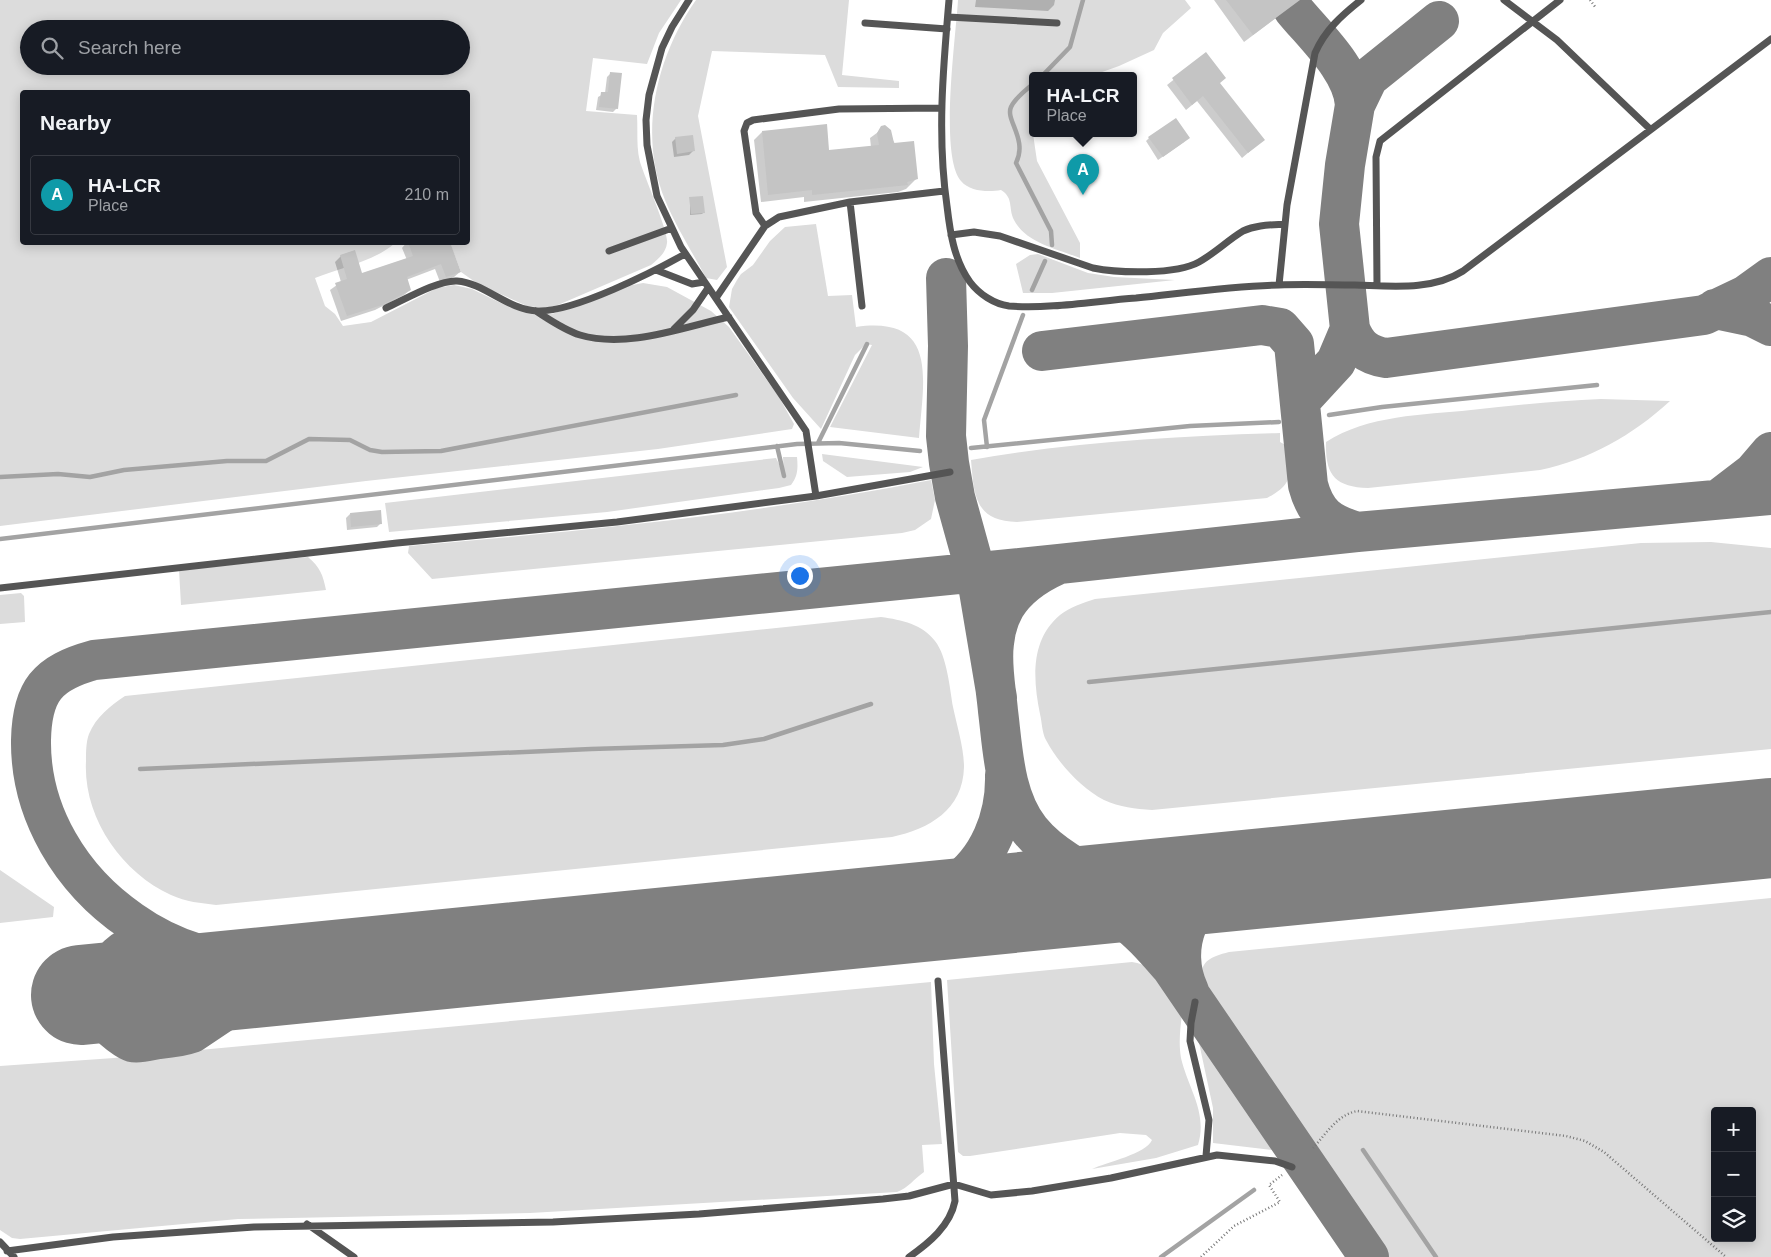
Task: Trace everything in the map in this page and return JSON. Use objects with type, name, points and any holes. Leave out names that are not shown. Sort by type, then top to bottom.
[{"type":"lane","points":[[689,0],[672,27],[654,69],[646,120],[655,186],[685,254],[806,431],[816,496]]},
{"type":"lane","points":[[949,0],[941,108],[941,151],[944,191],[951,235],[957,259],[970,282],[983,295],[997,303],[1008,306],[1072,303],[1279,285],[1377,286],[1433,284],[1453,277],[1771,39]]},
{"type":"lane","points":[[1279,285],[1285,224],[1315,53],[1332,25],[1362,0]]},
{"type":"lane","points":[[1504,0],[1557,40],[1650,129]]},
{"type":"lane","points":[[1377,286],[1376,157],[1380,141],[1560,0]]},
{"type":"lane","points":[[948,17],[1057,23]]},
{"type":"lane","points":[[865,23],[947,29]]},
{"type":"lane","points":[[765,226],[756,213],[744,131],[747,123],[753,120],[839,109],[941,108]]},
{"type":"lane","points":[[716,298],[765,226],[780,217],[850,202],[944,191]]},
{"type":"lane","points":[[850,202],[862,306]]},
{"type":"lane","points":[[951,235],[974,232],[1000,236],[1100,269],[1157,272],[1197,263],[1243,232],[1258,226],[1285,224]]},
{"type":"lane","points":[[609,251],[672,228]]},
{"type":"lane","points":[[386,308],[443,283],[455,281],[469,283],[518,308],[536,311],[564,307],[656,270],[685,254]]},
{"type":"lane","points":[[656,270],[692,284],[706,285]]},
{"type":"lane","points":[[674,329],[693,310],[706,285]]},
{"type":"lane","points":[[536,311],[560,327],[598,339],[646,338],[674,329],[729,318]]},
{"type":"lane","points":[[0,588],[397,543],[617,522],[816,496],[950,472]]},
{"type":"lane","points":[[909,1257],[937,1233],[949,1219],[954,1201],[938,981]]},
{"type":"lane","points":[[1195,1002],[1190,1041],[1209,1120],[1206,1156]]},
{"type":"lane","points":[[8,1251],[114,1238],[307,1224],[552,1222],[699,1214],[909,1196],[954,1184],[980,1193],[1006,1194],[1111,1178],[1206,1156],[1248,1156],[1275,1160],[1292,1167]]},
{"type":"lane","points":[[307,1224],[354,1257]]},
{"type":"lane","points":[[0,1242],[14,1257]]},
{"type":"path","points":[[1590,0],[1596,8]]},
{"type":"path","points":[[1313,1148],[1340,1118],[1347,1113],[1356,1112],[1566,1136],[1585,1141],[1604,1152],[1637,1179],[1726,1257]]},
{"type":"path","points":[[1201,1257],[1234,1226],[1280,1202],[1269,1185],[1292,1167]]},
{"type":"shaded area","points":[[0,0],[681,0],[659,33],[647,64],[593,58],[586,111],[637,115],[640,162],[667,237],[665,250],[651,265],[558,305],[545,308],[527,306],[478,284],[461,272],[451,245],[470,245],[470,90],[20,90],[20,245],[392,245],[378,255],[315,278],[325,306],[335,314],[343,326],[371,322],[437,288],[454,285],[472,289],[509,307],[529,313],[552,314],[622,287],[643,283],[667,287],[711,311],[729,327],[779,397],[794,424],[792,429],[658,449],[366,481],[0,526]]},
{"type":"shaded area","points":[[696,0],[849,0],[842,75],[899,81],[899,88],[838,87],[825,55],[712,51],[698,116],[727,267],[717,280],[706,278],[674,220],[657,175],[653,149],[652,123],[661,71],[670,46]]},
{"type":"shaded area","points":[[958,0],[1185,0],[1191,8],[1163,33],[1154,50],[1119,66],[1102,72],[1029,72],[1029,137],[1033,137],[1037,161],[1080,243],[1080,258],[1034,240],[1019,228],[1012,216],[1008,196],[1001,190],[985,191],[974,189],[961,181],[954,168],[951,147],[950,95]]},
{"type":"shaded area","points":[[816,224],[828,296],[852,295],[856,327],[883,326],[902,331],[914,342],[920,357],[923,375],[919,438],[830,427],[872,345],[866,344],[855,355],[821,429],[793,398],[729,307],[732,289],[737,280],[741,274],[753,265],[770,241],[785,227]]},
{"type":"shaded area","points":[[1038,254],[1088,273],[1114,277],[1175,280],[1052,293],[1023,293],[1016,264],[1030,255]]},
{"type":"shaded area","points":[[1601,399],[1670,401],[1641,425],[1610,444],[1576,460],[1540,470],[1368,488],[1340,482],[1330,471],[1328,463],[1326,442],[1342,433],[1378,421],[1434,413]]},
{"type":"shaded area","points":[[1280,433],[1280,442],[1289,447],[1289,477],[1282,488],[1267,498],[1017,522],[992,517],[984,511],[979,503],[973,484],[971,460],[1086,444]]},
{"type":"shaded area","points":[[822,454],[923,467],[910,472],[847,477],[823,461]]},
{"type":"shaded area","points":[[783,457],[797,457],[797,472],[791,485],[779,488],[607,512],[389,532],[385,503],[776,458],[784,474]]},
{"type":"shaded area","points":[[931,480],[935,500],[931,519],[915,530],[902,533],[432,579],[408,553],[409,546],[540,534],[736,512],[801,503]]},
{"type":"shaded area","points":[[1711,542],[1771,548],[1771,749],[1152,810],[1122,806],[1095,795],[1064,766],[1051,749],[1044,734],[1035,674],[1036,661],[1043,636],[1050,625],[1064,612],[1095,599],[1641,543]]},
{"type":"shaded area","points":[[308,557],[320,572],[326,590],[181,605],[179,570]]},
{"type":"shaded area","points":[[21,593],[24,596],[25,622],[0,624],[0,595]]},
{"type":"shaded area","points":[[881,617],[904,621],[924,630],[939,647],[947,673],[964,760],[962,782],[958,795],[951,806],[931,823],[919,829],[892,837],[216,905],[194,902],[171,895],[153,885],[136,872],[121,857],[109,840],[98,822],[91,802],[87,782],[86,754],[88,737],[100,717],[125,696]]},
{"type":"shaded area","points":[[0,870],[54,907],[53,917],[0,923]]},
{"type":"shaded area","points":[[1771,898],[1771,1257],[1385,1257],[1203,988],[1203,967],[1209,959],[1229,952]]},
{"type":"shaded area","points":[[1132,962],[1142,964],[1157,972],[1183,1006],[1180,1052],[1199,1111],[1201,1122],[1198,1145],[1156,1158],[1092,1169],[1134,1153],[1148,1145],[1152,1140],[1146,1135],[1120,1133],[970,1156],[963,1156],[958,1152],[947,980]]},
{"type":"shaded area","points":[[931,982],[934,1064],[942,1144],[922,1145],[924,1172],[908,1186],[897,1192],[530,1213],[238,1219],[20,1239],[12,1238],[0,1230],[0,1066],[114,1058]]},
{"type":"shaded area","points":[[1195,1024],[1280,1151],[1213,1143],[1213,1108]]},
{"type":"building","points":[[1226,0],[1300,0],[1253,35]]},
{"type":"building","points":[[1206,52],[1226,78],[1220,83],[1265,140],[1248,153],[1203,96],[1192,105],[1172,78]]},
{"type":"building","points":[[610,72],[622,73],[618,109],[599,107],[601,92],[608,92]]},
{"type":"building","points":[[1176,118],[1190,138],[1163,157],[1148,137]]},
{"type":"building","points":[[827,124],[829,150],[879,145],[877,133],[881,126],[885,125],[891,130],[894,143],[914,141],[918,179],[907,182],[908,185],[812,195],[812,190],[768,195],[762,131]]},
{"type":"building","points":[[693,135],[695,151],[677,154],[675,137]]},
{"type":"building","points":[[703,196],[705,213],[691,214],[689,197]]},
{"type":"building","points":[[409,245],[451,245],[461,272],[446,277],[441,264],[407,277],[411,290],[382,305],[347,316],[335,283],[347,279],[340,255],[355,250],[362,273],[413,256]]},
{"type":"building","points":[[381,510],[382,524],[351,527],[350,513]]},
{"type":"waterway","points":[[1046,72],[1070,47],[1083,0]]},
{"type":"waterway","points":[[1029,87],[1015,100],[1010,112],[1019,146],[1016,163],[1051,231],[1052,245]]},
{"type":"waterway","points":[[1032,290],[1045,261]]},
{"type":"waterway","points":[[987,447],[984,420],[1023,315]]},
{"type":"waterway","points":[[818,443],[867,344]]},
{"type":"waterway","points":[[1329,415],[1382,407],[1597,385]]},
{"type":"waterway","points":[[0,477],[58,474],[90,477],[124,470],[227,461],[266,461],[309,439],[350,440],[370,450],[382,452],[441,451],[736,395]]},
{"type":"waterway","points":[[971,448],[1190,426],[1279,422]]},
{"type":"waterway","points":[[0,539],[797,444],[839,443],[920,451]]},
{"type":"waterway","points":[[777,446],[784,476]]},
{"type":"waterway","points":[[1089,682],[1771,612]]},
{"type":"waterway","points":[[140,769],[723,745],[764,739],[871,704]]},
{"type":"waterway","points":[[1363,1150],[1436,1257]]},
{"type":"waterway","points":[[1161,1257],[1254,1190]]},
{"type":"taxiway","points":[[1293,9],[1340,66],[1348,79],[1355,105]]},
{"type":"taxiway","points":[[1348,76],[1356,80],[1368,78],[1439,21]]},
{"type":"taxiway","points":[[1301,400],[1336,362],[1350,329],[1339,224],[1345,165],[1355,105],[1368,78]]},
{"type":"taxiway","points":[[1350,329],[1356,341],[1363,349],[1373,355],[1386,358],[1704,315],[1746,295],[1771,277]]},
{"type":"taxiway","points":[[946,278],[948,346],[946,436],[949,463],[955,497],[976,573],[997,698]]},
{"type":"taxiway","points":[[1715,309],[1753,317],[1771,326]]},
{"type":"taxiway","points":[[1042,351],[1262,325],[1280,328],[1294,344],[1308,485],[1311,495],[1320,511],[1331,521],[1357,532]]},
{"type":"taxiway","points":[[1719,499],[1753,473],[1771,452]]},
{"type":"taxiway","points":[[291,974],[208,957],[170,943],[131,921],[109,904],[90,886],[73,865],[46,819],[33,767],[31,740],[35,709],[45,686],[54,678],[64,671],[94,660],[1059,564],[1357,532],[1771,495]]},
{"type":"taxiway","points":[[1057,565],[1035,577],[1015,593],[1005,607],[996,629],[993,669],[1006,773],[1021,817],[1040,841],[1051,851],[1076,867],[1128,892]]},
{"type":"taxiway","points":[[874,917],[925,899],[953,885],[966,875],[986,851],[993,837],[1002,807],[1005,775]]},
{"type":"taxiway","points":[[1189,991],[1183,975],[1181,958],[1182,941],[1187,926],[1205,898],[1219,888],[1235,881]]},
{"type":"taxiway","points":[[1066,898],[1099,906],[1126,921],[1171,967],[1369,1257]]},
{"type":"taxiway","points":[[176,946],[156,942],[145,942],[135,945],[122,952],[113,961],[106,973],[102,986],[103,1012],[109,1024],[129,1041],[142,1042],[192,1033],[262,986],[281,976]]},
{"type":"runway","points":[[81,995],[1771,828]]},
{"type":"place","name":"HA-LCR","points":[[1083,195]]}]
